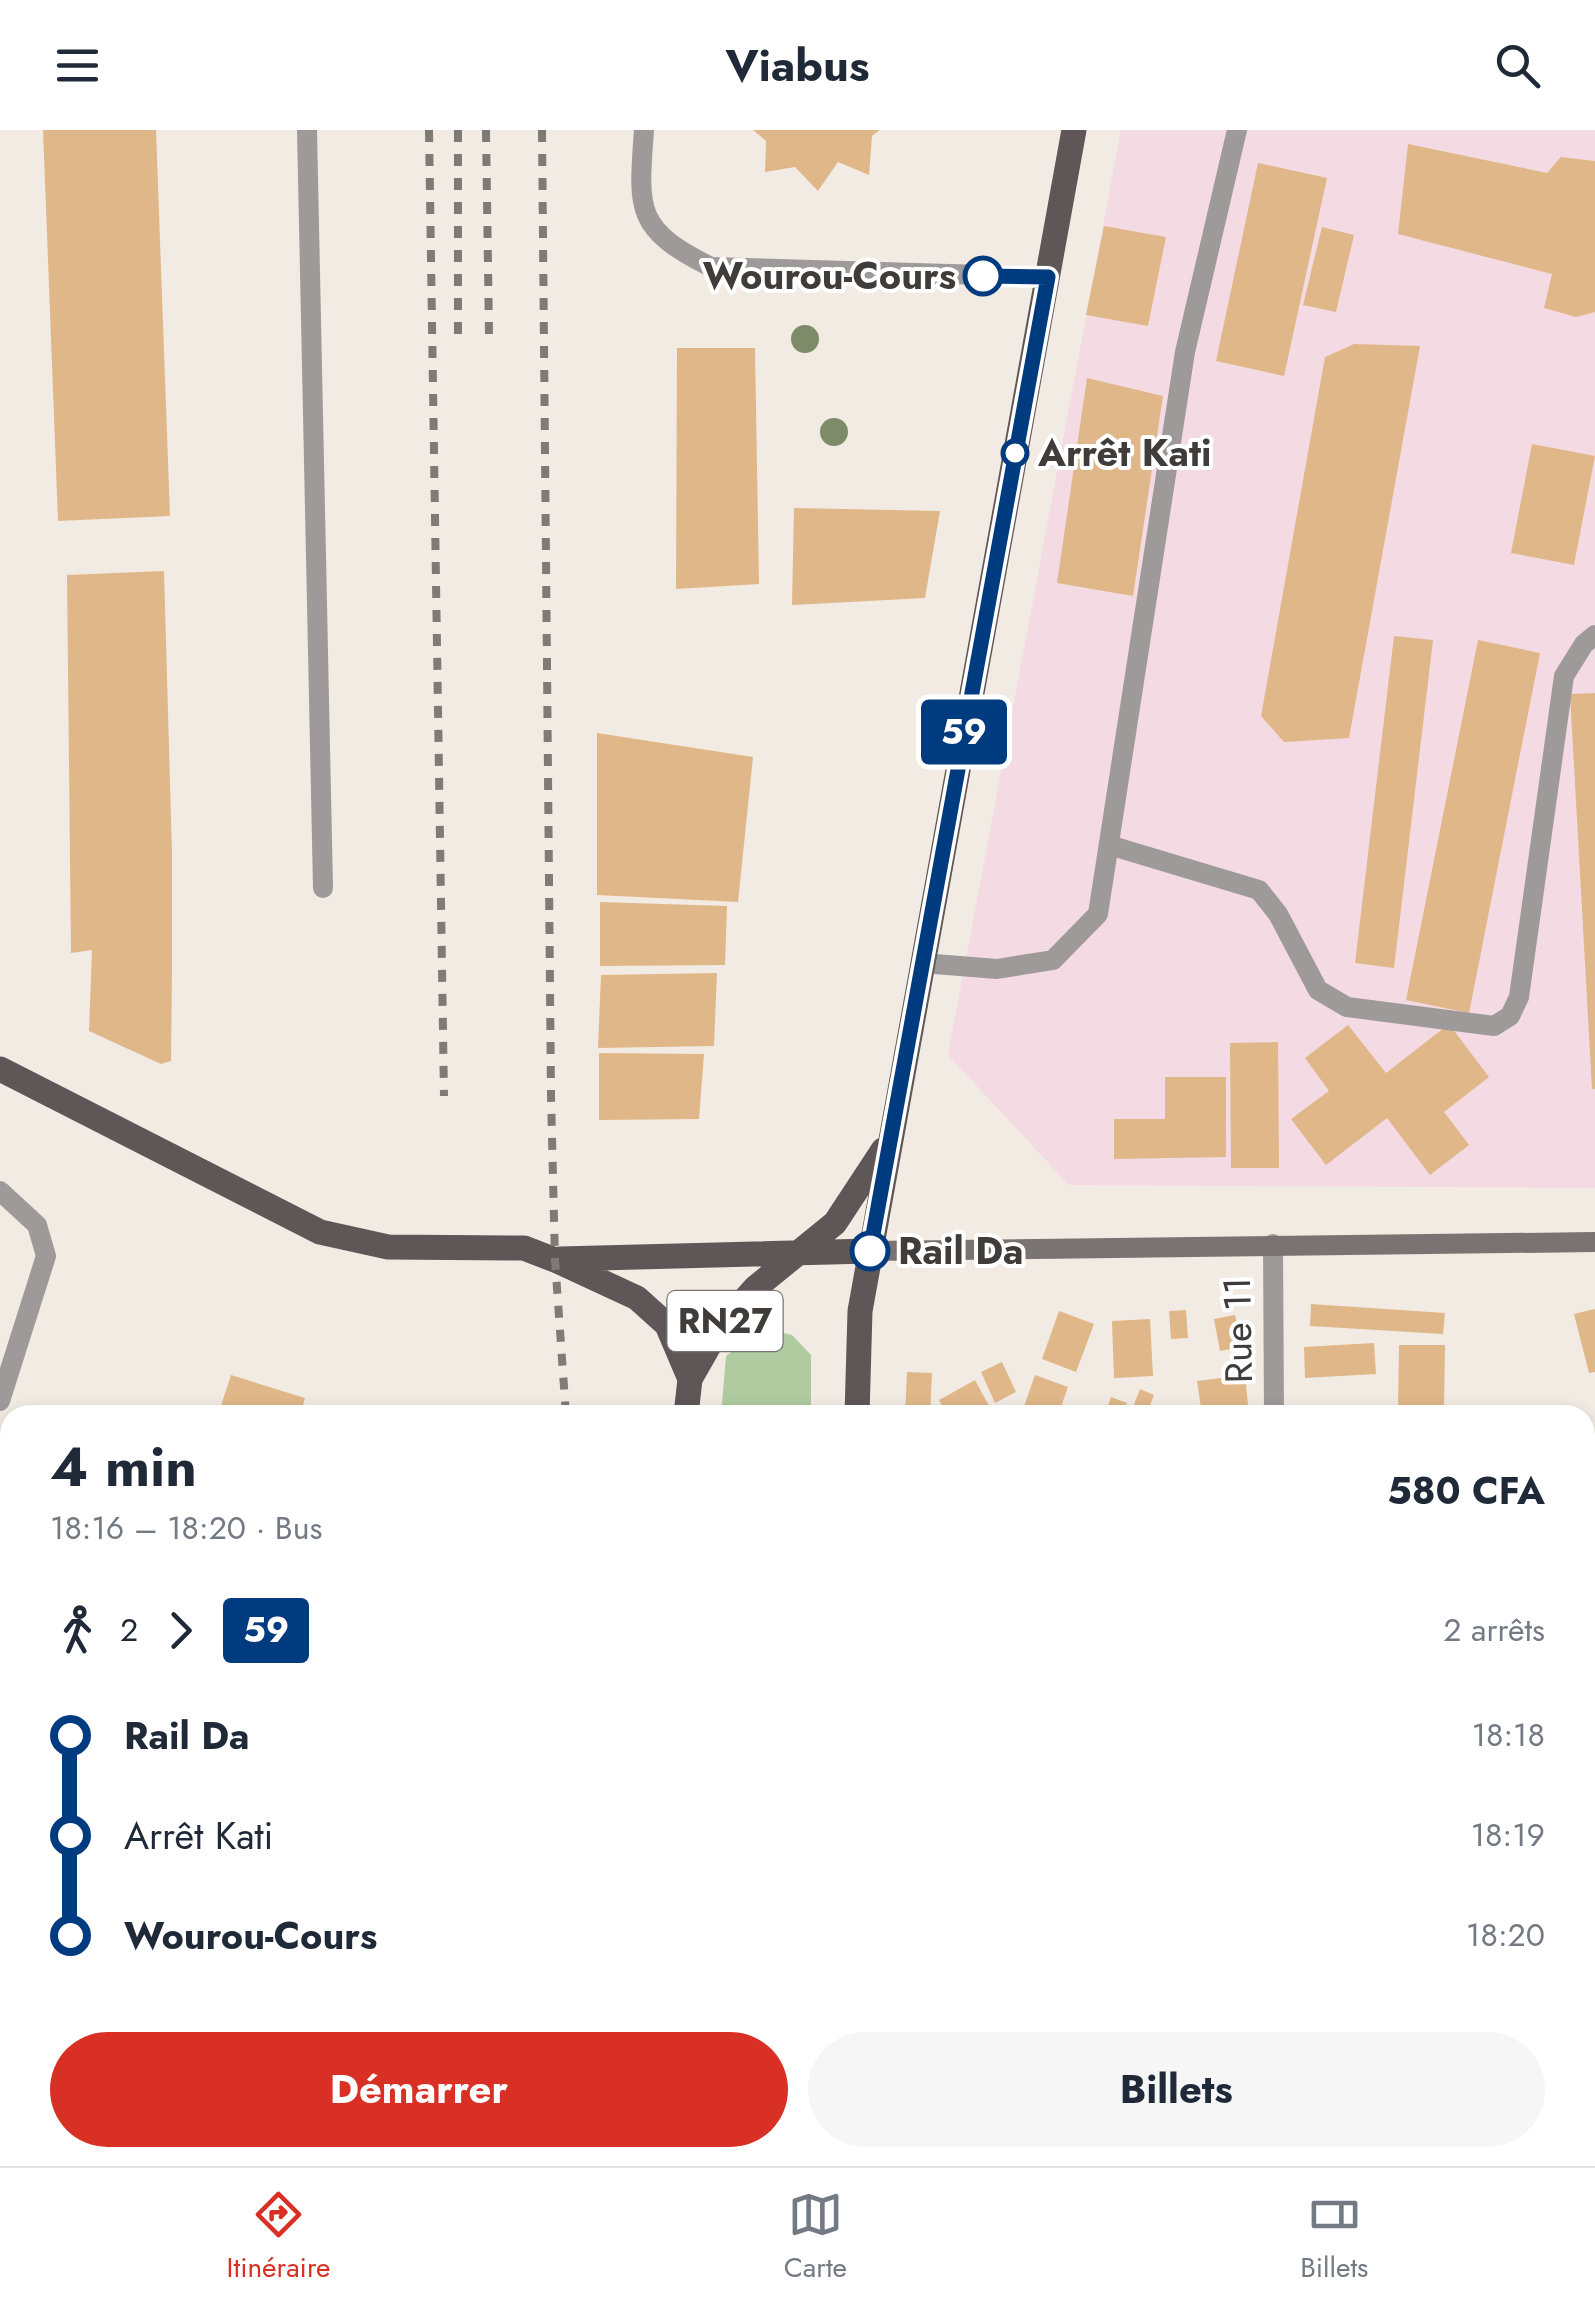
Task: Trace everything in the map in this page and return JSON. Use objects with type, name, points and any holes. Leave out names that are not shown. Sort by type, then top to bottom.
[{"type":"main road","points":[[857,1405],[860,1311],[870,1251],[1074,130]]},
{"type":"main road","points":[[0,1068],[320,1232],[388,1247],[524,1248],[556,1260],[636,1298],[667,1326],[690,1380]]},
{"type":"main road","points":[[801,1250],[835,1224],[891,1137]]},
{"type":"main road","points":[[556,1260],[801,1250],[1595,1242]]},
{"type":"main road","name":"RN27","points":[[687,1405],[690,1380],[719,1328],[755,1288],[801,1250]]},
{"type":"street","points":[[307,130],[322,888]]},
{"type":"street","points":[[644,130],[642,210],[670,246],[712,267],[1048,277]]},
{"type":"street","points":[[922,963],[997,969],[1053,960],[1098,914],[1186,352],[1237,130]]},
{"type":"street","points":[[1108,845],[1260,890],[1278,914],[1318,990],[1347,1007],[1494,1026],[1510,1016],[1519,997],[1564,676],[1584,644],[1595,635]]},
{"type":"street","points":[[0,1190],[36,1225],[46,1256],[0,1400]]},
{"type":"street","name":"Rue 11","points":[[1272,1244],[1274,1405]]},
{"type":"shaded area","points":[[1121,130],[1595,130],[1595,1188],[1069,1185],[948,1055]]},
{"type":"green space","points":[[763,1328],[792,1335],[811,1355],[811,1405],[722,1405],[726,1356]]},
{"type":"building","points":[[43,130],[156,130],[170,516],[58,521]]},
{"type":"building","points":[[753,130],[880,130],[872,136],[869,175],[838,162],[818,191],[795,167],[765,172],[766,141]]},
{"type":"building","points":[[1408,144],[1547,173],[1561,157],[1595,161],[1595,312],[1576,317],[1544,308],[1552,274],[1398,234]]},
{"type":"building","points":[[1258,163],[1327,178],[1284,376],[1216,361]]},
{"type":"building","points":[[1104,226],[1166,237],[1148,326],[1086,315]]},
{"type":"building","points":[[1322,227],[1354,235],[1336,312],[1303,305]]},
{"type":"building","points":[[1354,344],[1420,346],[1349,738],[1284,742],[1261,716],[1325,357]]},
{"type":"building","points":[[677,348],[755,348],[759,584],[676,589]]},
{"type":"building","points":[[1087,378],[1163,396],[1133,596],[1057,583]]},
{"type":"building","points":[[1532,444],[1595,456],[1574,565],[1511,553]]},
{"type":"building","points":[[794,508],[940,511],[925,598],[792,605]]},
{"type":"building","points":[[164,571],[172,970],[171,1061],[161,1064],[89,1031],[92,950],[71,953],[67,575]]},
{"type":"building","points":[[1394,636],[1433,640],[1394,968],[1355,963]]},
{"type":"building","points":[[1478,640],[1540,653],[1469,1013],[1406,1000]]},
{"type":"building","points":[[1595,693],[1595,1089],[1592,1089],[1570,694]]},
{"type":"building","points":[[597,733],[753,757],[738,902],[597,895]]},
{"type":"building","points":[[600,902],[727,906],[725,965],[600,966]]},
{"type":"building","points":[[717,973],[714,1046],[598,1048],[601,975]]},
{"type":"building","points":[[1449,1024],[1489,1077],[1444,1112],[1469,1145],[1430,1175],[1387,1118],[1326,1165],[1291,1119],[1329,1091],[1305,1058],[1348,1025],[1386,1073]]},
{"type":"building","points":[[1278,1042],[1279,1168],[1231,1168],[1230,1043]]},
{"type":"building","points":[[599,1053],[704,1054],[699,1119],[599,1120]]},
{"type":"building","points":[[1165,1077],[1226,1077],[1226,1157],[1114,1159],[1114,1119],[1165,1119]]},
{"type":"building","points":[[1311,1304],[1445,1313],[1443,1334],[1310,1326]]},
{"type":"building","points":[[1595,1309],[1595,1372],[1589,1373],[1574,1314]]},
{"type":"building","points":[[1186,1310],[1188,1338],[1171,1339],[1169,1311]]},
{"type":"building","points":[[1059,1311],[1094,1324],[1076,1372],[1042,1359]]},
{"type":"building","points":[[1235,1315],[1242,1347],[1220,1351],[1214,1319]]},
{"type":"building","points":[[1150,1319],[1153,1376],[1114,1378],[1112,1321]]},
{"type":"building","points":[[1374,1343],[1376,1374],[1305,1378],[1304,1347]]},
{"type":"building","points":[[1399,1345],[1445,1345],[1444,1405],[1398,1405]]},
{"type":"building","points":[[1002,1362],[1016,1392],[995,1403],[981,1372]]},
{"type":"building","points":[[907,1372],[932,1373],[930,1405],[905,1405]]},
{"type":"building","points":[[231,1375],[305,1398],[303,1405],[221,1405]]},
{"type":"building","points":[[1035,1375],[1068,1387],[1062,1405],[1024,1405]]},
{"type":"building","points":[[1245,1375],[1248,1405],[1201,1405],[1197,1381]]},
{"type":"building","points":[[975,1380],[989,1405],[942,1405],[939,1400]]},
{"type":"building","points":[[1140,1389],[1154,1395],[1150,1405],[1134,1405]]},
{"type":"building","points":[[1111,1397],[1127,1403],[1126,1405],[1108,1405]]},
{"type":"railway","points":[[429,130],[444,1096]]},
{"type":"railway","points":[[458,130],[458,335]]},
{"type":"railway","points":[[486,130],[489,335]]},
{"type":"railway","points":[[542,130],[551,1095],[555,1260],[565,1405]]},
{"type":"bus line","name":"59","points":[[870,1251],[1048,277],[983,276]]},
{"type":"place","name":"Wourou-Cours","points":[[983,276]]},
{"type":"place","name":"Arrêt Kati","points":[[1015,453]]},
{"type":"place","name":"Rail Da","points":[[870,1251]]}]
